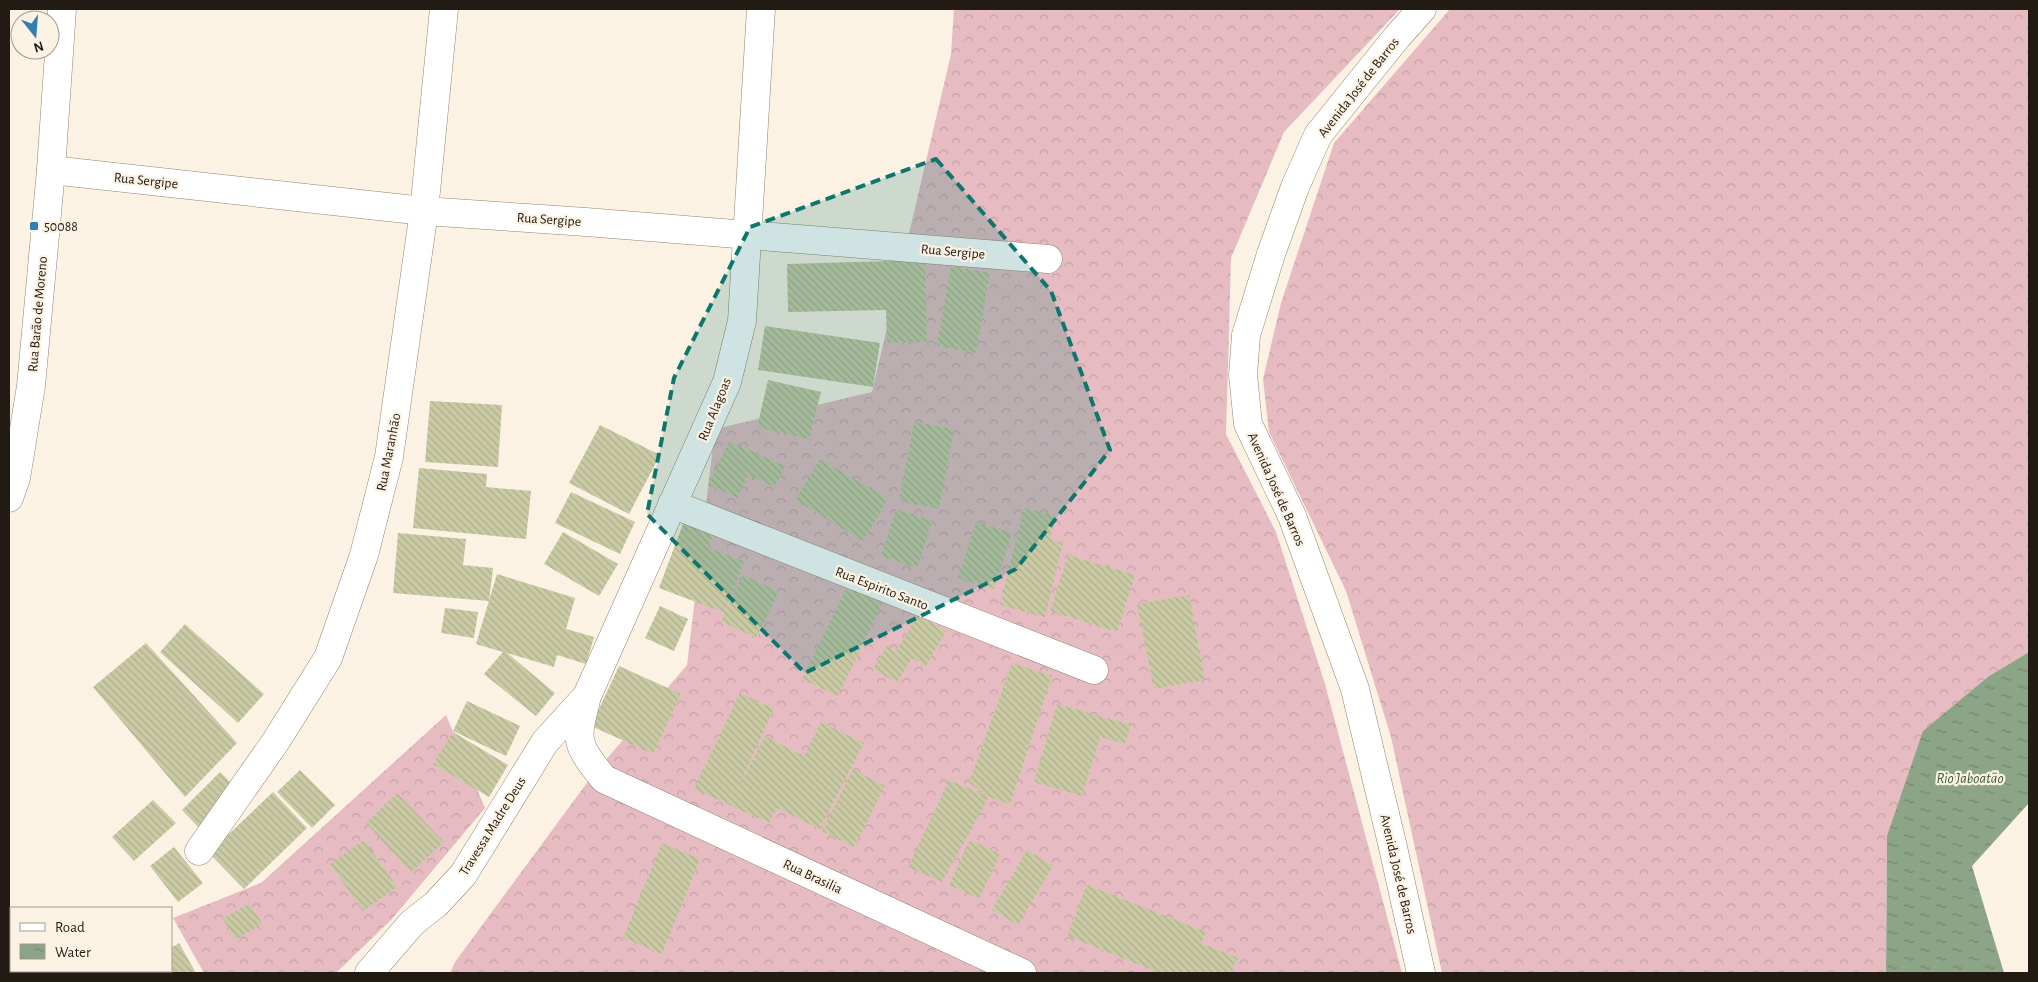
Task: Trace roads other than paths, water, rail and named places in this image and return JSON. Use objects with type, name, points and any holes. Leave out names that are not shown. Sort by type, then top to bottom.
[{"type":"street","name":"Rua Barão de Moreno","points":[[9,498],[16,478],[31,386],[51,170],[62,9]]},
{"type":"street","name":"Rua Maranhão","points":[[199,851],[276,741],[328,658],[364,555],[389,457],[424,211],[444,9]]},
{"type":"street","name":"Rua Alagoas","points":[[604,779],[586,757],[579,742],[580,725],[587,696],[727,382],[742,321],[762,9]]},
{"type":"street","name":"Avenida José de Barros","points":[[1421,973],[1394,852],[1354,689],[1292,516],[1248,424],[1243,375],[1246,335],[1271,254],[1295,187],[1318,135],[1422,9]]},
{"type":"street","name":"Rua Sergipe","points":[[51,170],[424,211],[1048,259]]},
{"type":"street","name":"Rua Espirito Santo","points":[[672,504],[1094,670]]},
{"type":"street","name":"Travessa Madre Deus","points":[[369,973],[412,923],[436,904],[463,875],[545,742],[587,696]]},
{"type":"street","name":"Rua Brasilia","points":[[604,779],[1022,973]]},
{"type":"water","name":"Rio Jaboatão","points":[[2029,652],[2029,803],[1972,866],[2004,973],[1886,973],[1887,836],[1923,731],[1989,676]]},
{"type":"place","name":"50088","points":[[34,226]]}]
